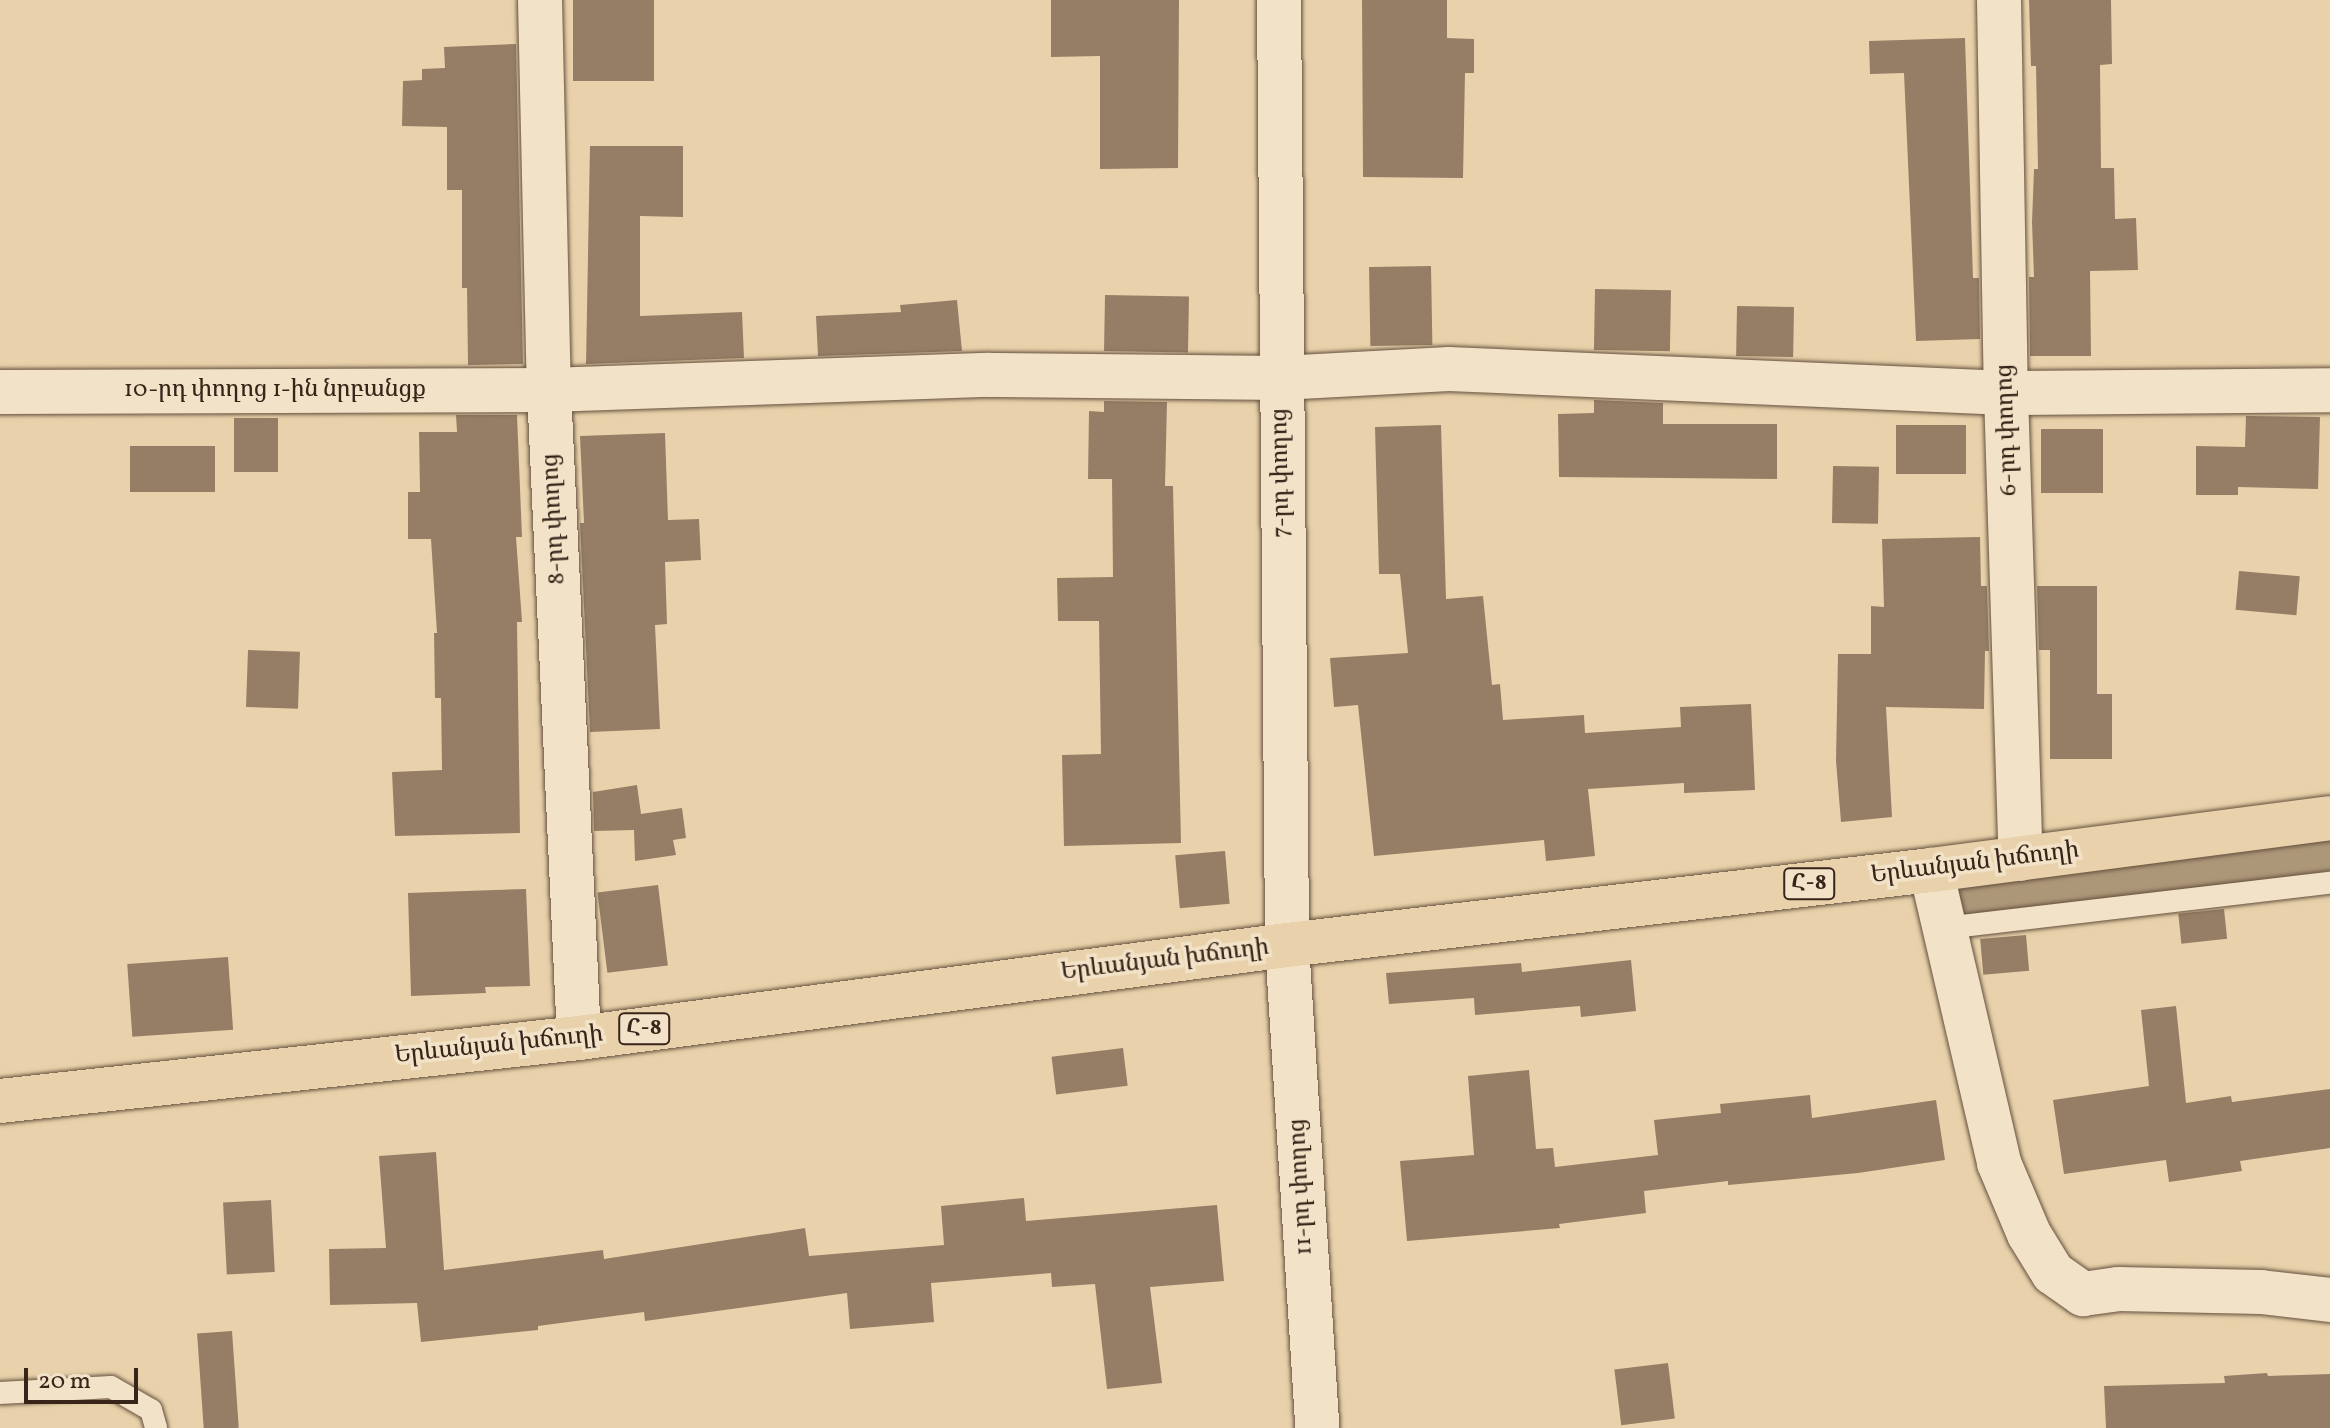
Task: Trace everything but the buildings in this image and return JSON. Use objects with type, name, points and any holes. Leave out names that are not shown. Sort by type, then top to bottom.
[{"type":"main road","name":"Երևանյան խճուղի","points":[[0,1101],[579,1038],[1287,945],[1931,870],[2330,818]]},
{"type":"street","name":"8-րդ փողոց","points":[[540,0],[549,390],[579,1038]]},
{"type":"street","name":"7-րդ փողոց","points":[[1279,0],[1287,945]]},
{"type":"street","name":"6-րդ փողոց","points":[[1999,0],[2006,393],[2021,859]]},
{"type":"street","name":"10-րդ փողոց 1-ին նրբանցք","points":[[0,392],[549,390],[989,375],[1281,378],[1449,369],[2006,393],[2330,390]]},
{"type":"street","points":[[1931,870],[1999,1163],[2029,1234],[2053,1273],[2083,1294],[2118,1289],[2245,1291],[2330,1300]]},
{"type":"street","name":"11-րդ փողոց","points":[[1287,945],[1317,1428]]},
{"type":"lane","points":[[1945,928],[2330,883]]},
{"type":"lane","points":[[0,1393],[111,1387],[151,1410],[156,1428]]},
{"type":"waterway","points":[[1958,901],[2330,851]]}]
